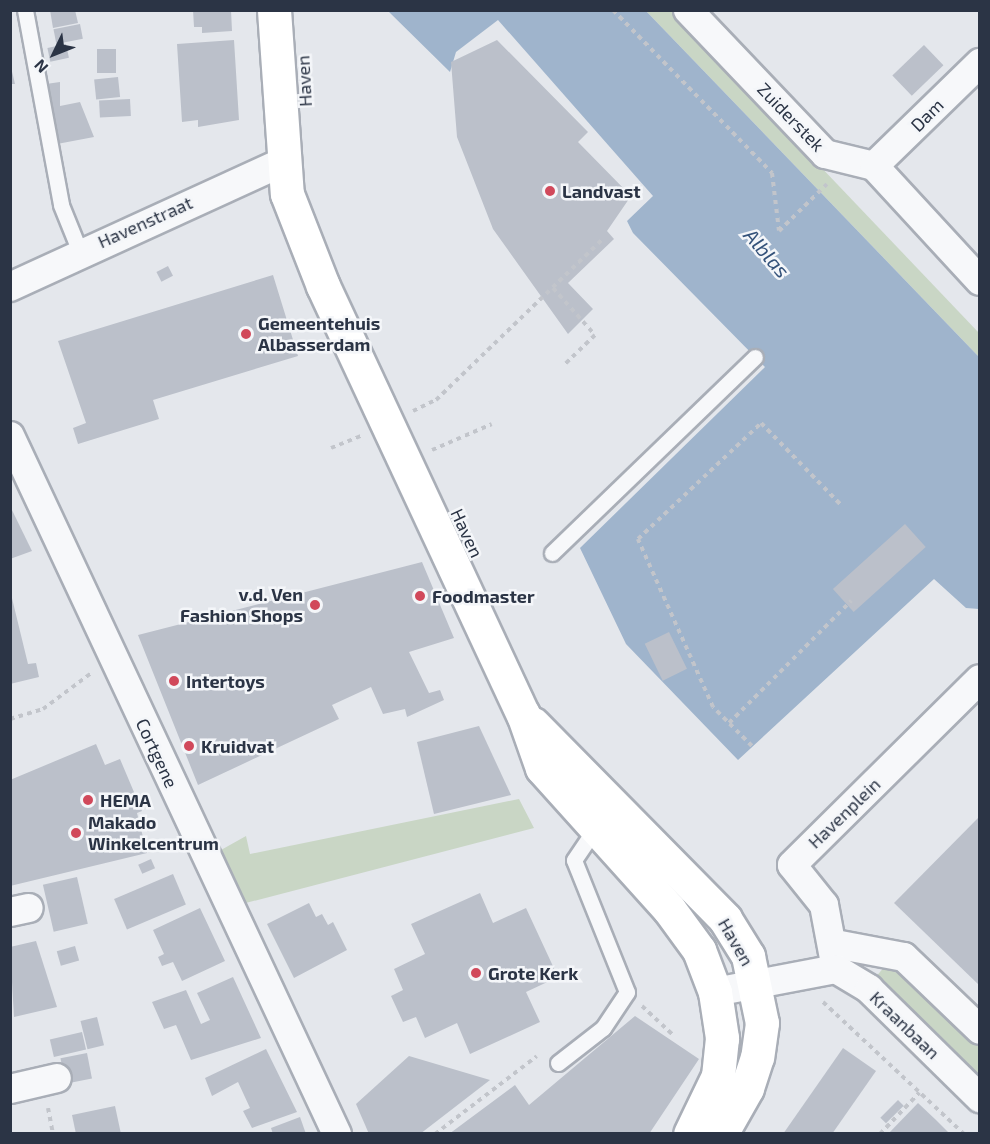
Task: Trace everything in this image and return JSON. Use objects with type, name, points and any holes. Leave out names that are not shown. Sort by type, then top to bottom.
[{"type":"street","name":"Haven","points":[[274,10],[283,162],[299,232],[523,714],[604,819],[699,950],[715,992],[722,1038],[718,1076],[690,1134]]},
{"type":"street","name":"Zuiderstek","points":[[688,10],[825,154],[874,166]]},
{"type":"street","name":"Dam","points":[[874,166],[980,63]]},
{"type":"street","name":"Havenstraat","points":[[10,287],[80,252],[246,176],[283,162]]},
{"type":"street","points":[[874,166],[980,281]]},
{"type":"street","name":"Cortgene","points":[[10,436],[337,1134]]},
{"type":"street","name":"Havenplein","points":[[836,956],[824,905],[792,865],[980,679]]},
{"type":"street","name":"Haven","points":[[604,819],[725,919],[758,984],[762,1023],[757,1057],[747,1088],[721,1134]]},
{"type":"street","points":[[715,992],[806,974],[836,956],[904,957],[980,1030]]},
{"type":"street","name":"Kraanbaan","points":[[836,956],[980,1098]]},
{"type":"street","points":[[10,1089],[57,1078]]},
{"type":"lane","points":[[25,10],[61,205],[80,252]]},
{"type":"lane","points":[[552,553],[756,357]]},
{"type":"lane","points":[[558,1063],[603,1028],[627,992],[574,860],[604,819]]},
{"type":"path","points":[[613,10],[772,173],[779,231],[832,179]]},
{"type":"path","points":[[436,400],[604,238]]},
{"type":"path","points":[[553,288],[595,335],[564,365]]},
{"type":"path","points":[[405,402],[415,422]]},
{"type":"path","points":[[752,746],[713,706],[638,539],[761,423],[842,506]]},
{"type":"path","points":[[429,452],[492,424]]},
{"type":"path","points":[[424,442],[434,462]]},
{"type":"path","points":[[729,723],[850,601]]},
{"type":"path","points":[[10,719],[43,709],[82,678]]},
{"type":"path","points":[[806,974],[813,993],[964,1134]]},
{"type":"path","points":[[627,992],[672,1034]]},
{"type":"path","points":[[435,1134],[548,1049],[558,1063]]},
{"type":"path","points":[[880,1134],[920,1093]]},
{"type":"green space","points":[[646,11],[671,11],[697,37],[979,333],[979,357]]},
{"type":"green space","points":[[519,799],[534,828],[242,904],[219,862],[221,850],[246,836],[250,854]]},
{"type":"green space","points":[[884,967],[897,967],[979,1045],[979,1083],[876,977]]},
{"type":"water","name":"Alblas","points":[[388,11],[646,11],[979,357],[979,609],[966,608],[934,579],[738,760],[626,644],[580,548],[765,367],[633,233],[627,221],[653,196],[498,20],[456,52],[450,72]]},
{"type":"building","points":[[50,10],[75,10],[78,23],[53,28]]},
{"type":"building","points":[[193,10],[231,10],[232,31],[202,33],[202,27],[194,27]]},
{"type":"building","points":[[80,24],[83,39],[56,44],[53,29]]},
{"type":"building","points":[[234,40],[239,120],[198,127],[198,120],[182,122],[177,44]]},
{"type":"building","name":"Landvast","points":[[497,40],[588,132],[578,142],[631,196],[607,231],[614,239],[568,283],[593,309],[568,334],[493,229],[457,137],[451,62]]},
{"type":"building","points":[[66,44],[69,58],[50,62],[47,48]]},
{"type":"building","points":[[924,45],[943,65],[912,96],[892,76]]},
{"type":"building","points":[[97,49],[116,49],[116,73],[97,73]]},
{"type":"building","points":[[10,63],[15,84],[10,84]]},
{"type":"building","points":[[118,77],[120,97],[96,99],[94,80]]},
{"type":"building","points":[[60,82],[60,106],[80,102],[94,137],[57,144],[46,84]]},
{"type":"building","points":[[130,99],[131,116],[100,118],[99,101]]},
{"type":"building","points":[[168,266],[173,276],[161,282],[156,272]]},
{"type":"building","points":[[273,275],[298,356],[153,400],[159,419],[78,444],[73,428],[86,423],[58,341]]},
{"type":"building","points":[[10,506],[32,551],[10,559]]},
{"type":"building","points":[[905,524],[926,547],[854,612],[833,589]]},
{"type":"building","points":[[422,562],[454,638],[409,652],[429,693],[440,690],[444,700],[407,717],[405,709],[383,714],[371,687],[332,705],[339,719],[198,785],[138,635]]},
{"type":"building","points":[[10,590],[28,664],[36,663],[39,677],[10,684]]},
{"type":"building","points":[[669,632],[687,669],[663,681],[645,644]]},
{"type":"building","points":[[479,726],[511,795],[434,814],[417,742]]},
{"type":"building","name":"Makado Winkelcentrum","points":[[96,744],[105,765],[120,759],[142,811],[137,813],[147,853],[10,886],[10,780]]},
{"type":"building","points":[[980,816],[980,986],[894,903]]},
{"type":"building","points":[[151,859],[155,868],[142,874],[138,865]]},
{"type":"building","points":[[173,874],[186,904],[127,929],[114,899]]},
{"type":"building","points":[[77,877],[88,924],[54,932],[43,885]]},
{"type":"building","name":"Grote Kerk","points":[[480,893],[493,923],[526,908],[558,977],[526,992],[540,1022],[470,1054],[457,1023],[425,1038],[416,1017],[403,1022],[391,996],[403,990],[394,969],[425,954],[411,924]]},
{"type":"building","points":[[309,903],[316,917],[322,914],[328,925],[333,922],[347,950],[294,978],[267,924]]},
{"type":"building","points":[[200,908],[225,961],[182,981],[173,962],[162,966],[158,957],[164,954],[153,930]]},
{"type":"building","points":[[36,941],[57,1007],[14,1017],[10,947]]},
{"type":"building","points":[[75,946],[79,960],[61,966],[57,951]]},
{"type":"building","points":[[233,977],[261,1038],[191,1060],[176,1025],[164,1029],[152,1002],[186,990],[201,1024],[210,1020],[197,993]]},
{"type":"building","points":[[635,1016],[699,1059],[649,1134],[449,1134],[515,1085],[529,1105]]},
{"type":"building","points":[[97,1017],[104,1045],[88,1049],[81,1021]]},
{"type":"building","points":[[82,1032],[86,1050],[54,1057],[50,1039]]},
{"type":"building","points":[[843,1048],[876,1071],[832,1134],[783,1134]]},
{"type":"building","points":[[266,1049],[297,1112],[252,1128],[243,1111],[250,1108],[238,1082],[212,1096],[205,1078]]},
{"type":"building","points":[[87,1053],[92,1079],[65,1084],[60,1058]]},
{"type":"building","points":[[409,1056],[490,1080],[420,1134],[369,1134],[356,1104]]},
{"type":"building","points":[[898,1100],[904,1106],[886,1123],[880,1118]]},
{"type":"building","points":[[918,1103],[936,1120],[950,1134],[888,1134]]},
{"type":"building","points":[[115,1106],[121,1134],[76,1134],[72,1115]]},
{"type":"building","points":[[300,1117],[306,1134],[273,1134],[271,1128]]},
{"type":"place","name":"Landvast","points":[[550,191]]},
{"type":"place","name":"Gemeentehuis Albasserdam","points":[[246,334]]},
{"type":"place","name":"Foodmaster","points":[[420,596]]},
{"type":"place","name":"v.d. Ven Fashion Shops","points":[[315,605]]},
{"type":"place","name":"Intertoys","points":[[174,681]]},
{"type":"place","name":"Kruidvat","points":[[189,746]]},
{"type":"place","name":"HEMA","points":[[88,800]]},
{"type":"place","name":"Makado Winkelcentrum","points":[[76,833]]},
{"type":"place","name":"Grote Kerk","points":[[476,973]]}]
